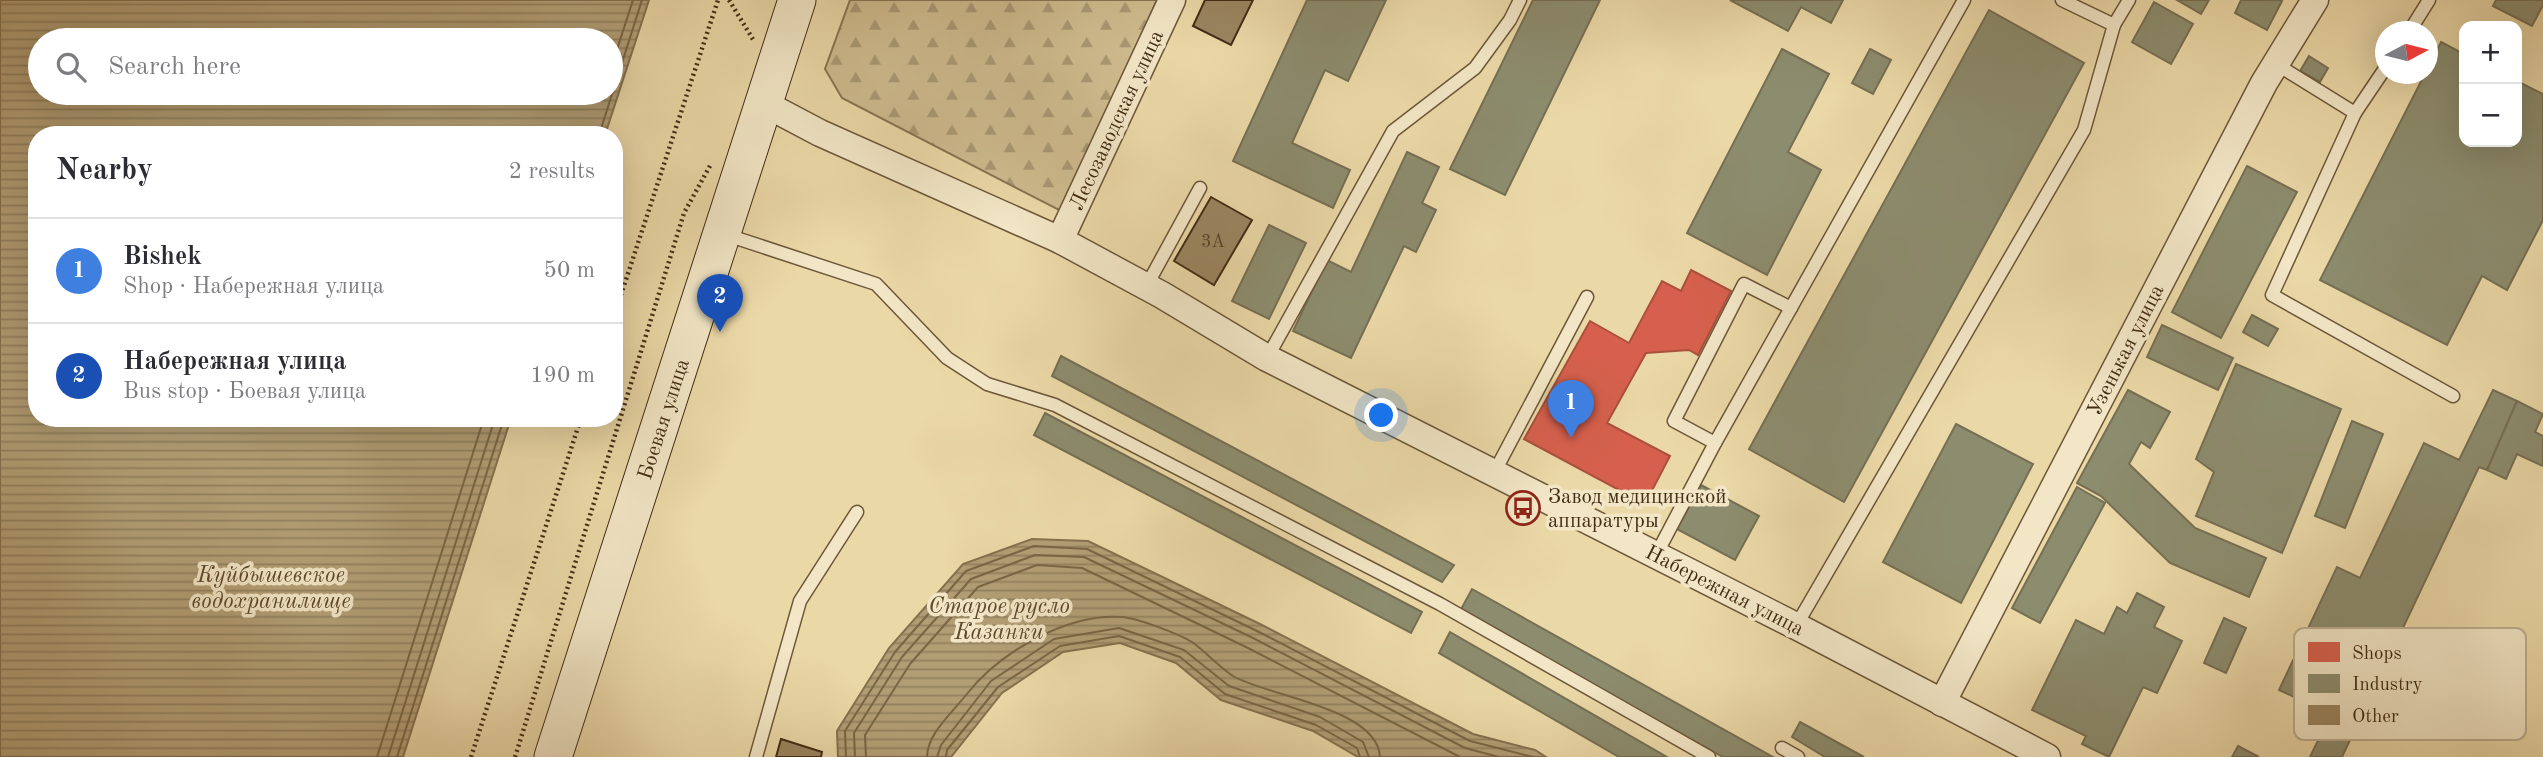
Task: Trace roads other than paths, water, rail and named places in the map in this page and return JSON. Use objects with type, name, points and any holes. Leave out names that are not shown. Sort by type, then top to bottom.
[{"type":"main road","name":"Боевая улица","points":[[553,757],[797,0]]},
{"type":"street","name":"Лесозаводская улица","points":[[1060,240],[1172,0]]},
{"type":"street","name":"Узенькая улица","points":[[1942,703],[2276,64],[2315,0]]},
{"type":"street","name":"Набережная улица","points":[[765,104],[820,133],[1060,240],[1267,358],[1796,626],[2047,757]]},
{"type":"lane","points":[[1267,358],[1393,131],[1475,68],[1510,20],[1520,0]]},
{"type":"lane","points":[[1656,555],[1715,443],[1964,0]]},
{"type":"lane","points":[[2062,0],[2114,25]]},
{"type":"lane","points":[[1796,626],[2084,130],[2114,25],[2129,0]]},
{"type":"lane","points":[[2416,21],[2429,0]]},
{"type":"lane","points":[[2276,64],[2355,113]]},
{"type":"lane","points":[[2375,82],[2355,113],[2272,295],[2453,396]]},
{"type":"lane","points":[[1146,287],[1200,188]]},
{"type":"lane","points":[[723,234],[876,284],[947,358],[987,384],[1055,405],[1415,591],[1709,757]]},
{"type":"lane","points":[[1715,443],[1674,421],[1744,284],[1791,308]]},
{"type":"lane","points":[[1494,473],[1587,297]]},
{"type":"lane","points":[[756,757],[800,601],[857,512]]},
{"type":"lane","points":[[1782,748],[1798,757]]},
{"type":"water","name":"Куйбышевское водохранилище","points":[[0,0],[649,0],[623,80],[623,28],[28,28],[28,105],[615,105],[608,126],[28,126],[28,427],[508,427],[403,757],[0,757]]},
{"type":"water","name":"Старое русло Казанки","points":[[1032,539],[1088,541],[1260,624],[1473,734],[1535,750],[1546,757],[1358,757],[1313,731],[1221,700],[1176,663],[1120,643],[1063,652],[1002,693],[951,757],[838,757],[837,731],[889,648],[963,564]]},
{"type":"place","name":"Набережная улица","points":[[720,332]]},
{"type":"place","name":"Bishek","points":[[1571,438]]},
{"type":"place","name":"Завод медицинской аппаратуры","points":[[1523,508]]}]
